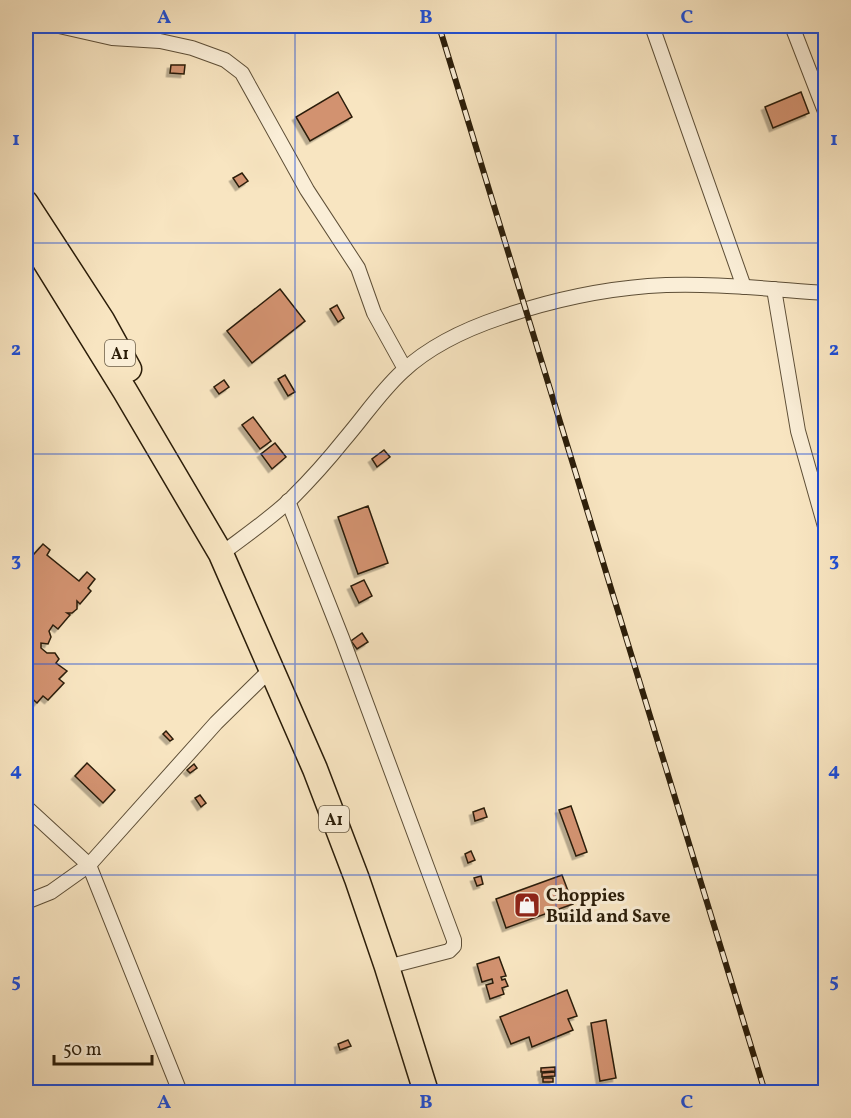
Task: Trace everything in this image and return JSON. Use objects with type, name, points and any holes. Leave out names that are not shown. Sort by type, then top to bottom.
[{"type":"highway","name":"A1","points":[[26,203],[102,320],[172,448],[197,512]]},
{"type":"highway","name":"A1","points":[[26,231],[125,391],[221,554],[315,769],[357,879],[426,1092]]},
{"type":"street","points":[[59,26],[112,38],[160,41],[192,48],[225,60],[242,74],[307,190],[358,268],[374,313],[405,369]]},
{"type":"street","points":[[652,26],[744,287]]},
{"type":"street","points":[[792,26],[825,114]]},
{"type":"street","points":[[221,554],[266,521],[288,501],[344,440],[389,384],[405,369],[436,346],[468,328],[571,297],[649,286],[744,287],[825,293]]},
{"type":"street","points":[[774,289],[798,431],[825,530]]},
{"type":"street","points":[[288,501],[342,638],[454,940],[454,946],[449,951],[387,967]]},
{"type":"street","points":[[26,902],[51,892],[89,865],[216,723],[271,669]]},
{"type":"street","points":[[26,807],[89,865],[180,1092]]},
{"type":"building","points":[[171,65],[185,65],[184,74],[170,73]]},
{"type":"building","points":[[338,92],[352,117],[310,141],[296,117]]},
{"type":"building","points":[[801,92],[809,113],[773,128],[765,107]]},
{"type":"building","points":[[242,173],[248,181],[239,187],[233,178]]},
{"type":"building","points":[[280,289],[305,321],[252,363],[227,331]]},
{"type":"building","points":[[337,305],[344,318],[338,322],[330,309]]},
{"type":"building","points":[[285,375],[295,392],[288,396],[278,379]]},
{"type":"building","points":[[224,380],[229,387],[219,394],[214,387]]},
{"type":"building","points":[[253,417],[271,441],[260,449],[242,425]]},
{"type":"building","points":[[275,443],[286,457],[272,469],[261,454]]},
{"type":"building","points":[[384,450],[390,457],[377,467],[372,459]]},
{"type":"building","points":[[368,506],[388,563],[358,574],[338,517]]},
{"type":"building","points":[[43,544],[50,550],[47,555],[79,581],[87,572],[95,579],[88,588],[91,591],[80,604],[77,601],[77,609],[72,613],[67,613],[70,615],[58,629],[53,625],[49,631],[51,637],[48,644],[41,643],[41,648],[47,653],[55,653],[59,659],[56,663],[67,671],[59,679],[64,683],[48,700],[43,696],[37,703],[26,693],[26,558],[31,552],[34,554]]},
{"type":"building","points":[[364,580],[372,596],[359,603],[351,586]]},
{"type":"building","points":[[362,633],[368,642],[357,649],[351,641]]},
{"type":"building","points":[[166,731],[173,739],[170,741],[163,734]]},
{"type":"building","points":[[87,763],[115,790],[103,803],[75,776]]},
{"type":"building","points":[[194,764],[197,768],[190,773],[187,770]]},
{"type":"building","points":[[200,795],[206,803],[201,807],[195,798]]},
{"type":"building","points":[[571,806],[587,852],[576,856],[559,810]]},
{"type":"building","points":[[484,808],[487,817],[475,821],[473,812]]},
{"type":"building","points":[[471,851],[475,860],[468,863],[465,854]]},
{"type":"building","points":[[562,875],[573,904],[506,928],[496,899]]},
{"type":"building","points":[[481,876],[483,884],[477,886],[474,878]]},
{"type":"building","points":[[499,957],[506,976],[501,977],[502,980],[505,979],[508,986],[502,988],[504,994],[490,999],[486,985],[493,983],[492,979],[482,982],[477,964]]},
{"type":"building","points":[[567,990],[577,1016],[568,1019],[573,1030],[532,1047],[529,1037],[511,1044],[500,1017]]},
{"type":"building","points":[[606,1020],[616,1078],[600,1081],[591,1023]]},
{"type":"building","points":[[348,1040],[351,1046],[340,1050],[338,1044]]},
{"type":"building","points":[[555,1067],[555,1071],[541,1072],[541,1068]]},
{"type":"building","points":[[555,1072],[555,1076],[542,1077],[542,1073]]},
{"type":"building","points":[[543,1078],[553,1078],[553,1082],[543,1082]]},
{"type":"railway","points":[[439,26],[765,1092]]},
{"type":"place","name":"Choppies Build and Save","points":[[527,905]]}]
